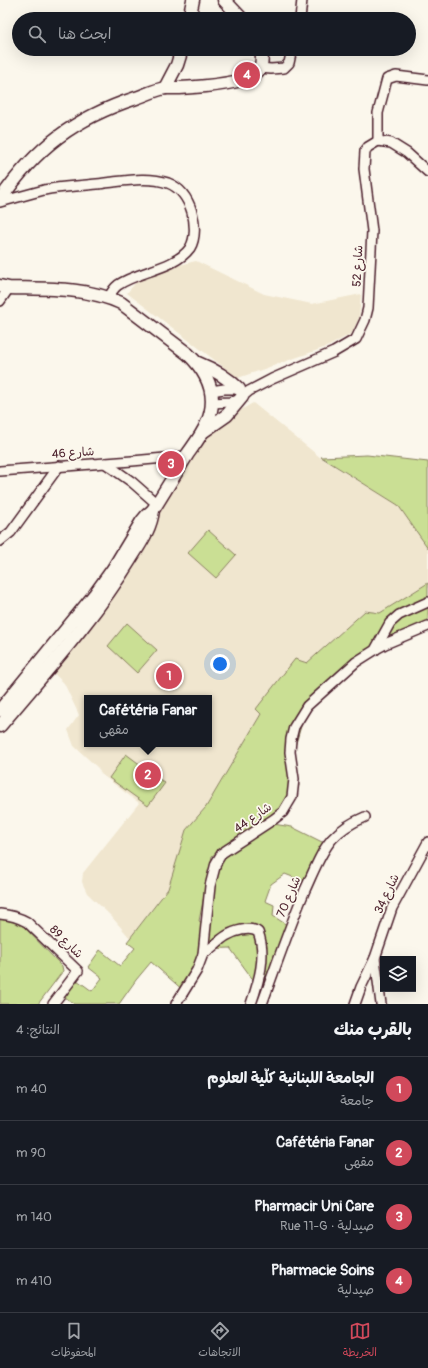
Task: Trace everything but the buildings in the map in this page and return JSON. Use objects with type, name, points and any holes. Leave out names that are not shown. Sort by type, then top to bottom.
[{"type":"street","points":[[190,12],[193,0]]},
{"type":"street","points":[[224,0],[235,12]]},
{"type":"street","points":[[301,12],[302,0]]},
{"type":"street","points":[[165,88],[177,65],[180,56]]},
{"type":"street","points":[[0,201],[14,180],[33,159],[67,130],[87,117],[116,104],[165,88],[200,86],[244,79],[254,75],[260,68],[261,56]]},
{"type":"street","points":[[260,68],[284,68],[289,63],[290,56]]},
{"type":"street","points":[[428,80],[396,76],[387,79],[378,114],[378,142],[387,141],[395,145],[407,153],[428,172]]},
{"type":"street","name":"شارع 52","points":[[244,393],[334,352],[356,339],[360,333],[368,308],[372,231],[364,169],[364,155],[368,147],[378,142]]},
{"type":"street","points":[[0,201],[45,190],[129,180],[160,181],[168,183],[183,193],[191,210],[194,222],[194,233],[190,247],[181,257],[116,286],[109,297]]},
{"type":"street","points":[[0,301],[5,287],[75,291],[109,297],[135,312],[197,363],[203,371],[211,391],[212,403],[208,419],[201,433],[155,507],[142,520],[113,569],[95,594],[0,710]]},
{"type":"street","points":[[197,363],[208,367],[233,383],[244,393]]},
{"type":"street","points":[[211,391],[224,389],[244,393]]},
{"type":"street","points":[[212,403],[230,402],[244,393]]},
{"type":"street","points":[[201,433],[227,415],[244,393]]},
{"type":"street","points":[[105,463],[187,456]]},
{"type":"street","name":"شارع 46","points":[[0,471],[105,463],[132,482],[155,507]]},
{"type":"street","points":[[0,541],[12,532],[59,466]]},
{"type":"street","points":[[0,726],[50,667],[121,574],[150,525],[155,507]]},
{"type":"street","name":"شارع 44","points":[[176,1004],[197,970],[203,954],[210,886],[216,862],[222,853],[263,827],[283,812],[292,797],[294,779],[290,752],[291,739],[294,727],[307,706],[356,662],[375,650],[390,623],[399,615],[428,602]]},
{"type":"street","points":[[375,650],[385,644],[428,626]]},
{"type":"street","name":"شارع 70","points":[[262,1004],[289,928],[323,852],[332,839],[341,830],[364,817]]},
{"type":"street","name":"شارع 34","points":[[355,1004],[375,958],[392,908],[428,842]]},
{"type":"street","name":"شارع 89","points":[[0,914],[10,915],[27,922],[78,971],[53,1004]]},
{"type":"street","points":[[203,954],[232,933],[249,929],[256,930],[258,932],[262,953],[261,966],[257,987],[251,1004]]},
{"type":"street","name":"شارع 34","points":[[375,958],[381,1004]]},
{"type":"shaded area","points":[[196,261],[264,294],[312,304],[361,294],[359,318],[352,333],[329,346],[238,378],[127,293],[143,274]]},
{"type":"shaded area","points":[[253,403],[321,458],[398,505],[428,548],[428,583],[380,613],[365,611],[307,663],[295,660],[256,709],[261,714],[206,807],[186,830],[168,889],[130,938],[111,916],[87,893],[82,882],[83,873],[139,803],[101,774],[98,768],[74,746],[68,730],[79,715],[64,683],[49,669],[201,433]]},
{"type":"green space","points":[[367,455],[428,462],[428,548],[398,505],[321,457]]},
{"type":"green space","points":[[208,530],[236,555],[216,578],[188,553]]},
{"type":"green space","points":[[428,583],[428,625],[372,647],[307,706],[294,750],[299,786],[280,809],[212,856],[199,921],[206,925],[219,860],[273,824],[292,827],[326,844],[308,883],[285,874],[271,884],[265,901],[274,905],[273,916],[287,925],[265,996],[230,948],[206,949],[184,991],[151,962],[119,1004],[74,1004],[65,997],[77,980],[92,991],[102,978],[88,967],[100,950],[120,966],[135,948],[127,942],[168,889],[186,830],[206,807],[261,714],[256,709],[295,659],[307,663],[365,611],[380,613]]},
{"type":"green space","points":[[127,623],[157,650],[137,673],[108,646]]},
{"type":"green space","points":[[126,754],[165,783],[148,806],[109,778]]},
{"type":"green space","points":[[0,919],[15,922],[24,927],[62,966],[63,971],[38,1004],[0,1004]]},
{"type":"place","name":"Pharmacie Soins","points":[[247,75]]},
{"type":"place","name":"Pharmacir Uni Care","points":[[171,464]]},
{"type":"place","name":"الجامعة اللبنانية كلّية العلوم","points":[[169,676]]},
{"type":"place","name":"Cafétéria Fanar","points":[[148,775]]}]
